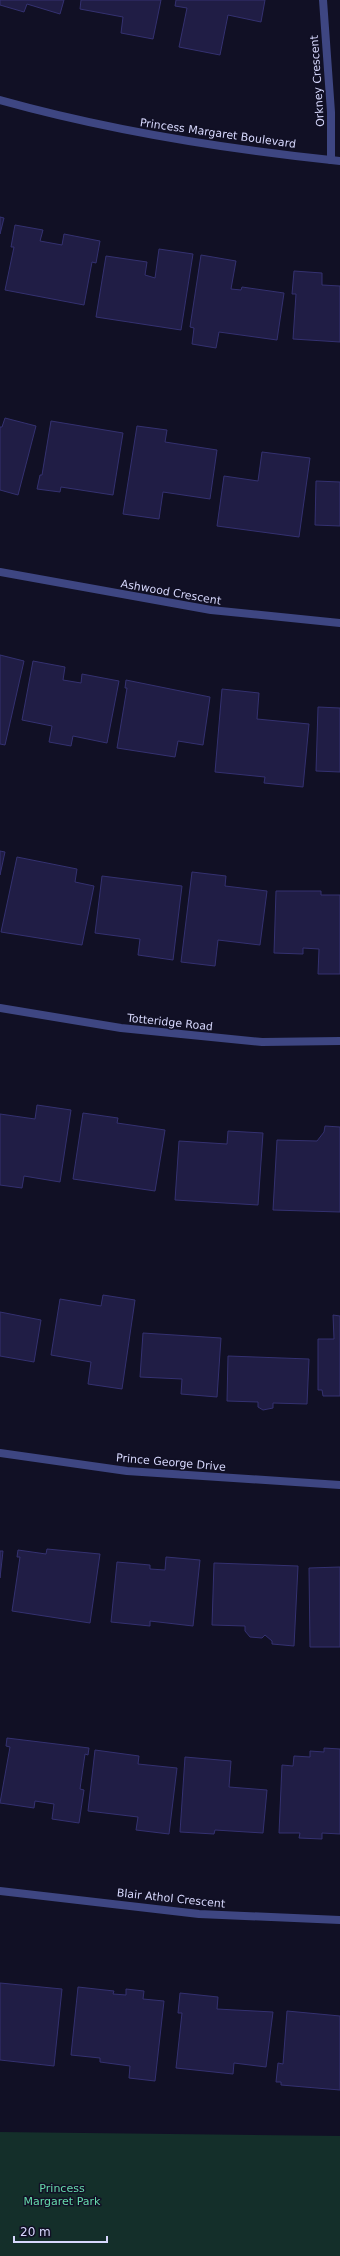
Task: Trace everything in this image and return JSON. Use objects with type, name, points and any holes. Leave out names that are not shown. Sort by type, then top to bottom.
[{"type":"street","name":"Orkney Crescent","points":[[323,0],[336,161]]},
{"type":"street","name":"Princess Margaret Boulevard","points":[[0,100],[43,112],[160,137],[336,161]]},
{"type":"street","name":"Ashwood Crescent","points":[[0,572],[210,610],[340,623]]},
{"type":"street","name":"Totteridge Road","points":[[0,1008],[122,1028],[262,1042],[340,1041]]},
{"type":"street","name":"Prince George Drive","points":[[0,1453],[127,1471],[340,1485]]},
{"type":"street","name":"Blair Athol Crescent","points":[[0,1891],[199,1914],[340,1920]]},
{"type":"green space","name":"Princess Margaret Park","points":[[0,2132],[340,2136],[340,2256],[0,2256]]},
{"type":"building","points":[[0,0],[64,0],[60,14],[27,4],[24,12],[0,5]]},
{"type":"building","points":[[81,0],[161,0],[153,39],[121,33],[123,17],[80,9]]},
{"type":"building","points":[[176,0],[265,0],[261,22],[228,15],[220,55],[179,47],[187,8],[175,6]]},
{"type":"building","points":[[0,217],[4,218],[0,234]]},
{"type":"building","points":[[15,225],[43,230],[40,241],[62,245],[64,234],[100,241],[96,263],[92,262],[84,305],[5,290],[14,247],[11,247]]},
{"type":"building","points":[[159,249],[193,254],[181,330],[96,317],[106,256],[147,262],[145,275],[155,278]]},
{"type":"building","points":[[201,255],[236,261],[231,289],[241,290],[242,287],[284,293],[277,340],[219,332],[216,348],[192,344],[194,328],[190,327]]},
{"type":"building","points":[[294,271],[322,273],[322,285],[340,286],[340,342],[293,339],[296,294],[292,294]]},
{"type":"building","points":[[5,418],[36,426],[18,495],[0,490],[0,427],[2,427]]},
{"type":"building","points":[[51,421],[123,433],[113,495],[61,487],[60,492],[37,489],[40,475],[42,475]]},
{"type":"building","points":[[137,426],[167,430],[165,442],[217,450],[210,499],[163,492],[159,519],[123,514]]},
{"type":"building","points":[[262,452],[310,458],[299,537],[217,526],[224,476],[258,481]]},
{"type":"building","points":[[316,481],[340,482],[340,526],[315,525]]},
{"type":"building","points":[[0,655],[24,661],[5,745],[0,744]]},
{"type":"building","points":[[33,661],[65,667],[63,680],[81,683],[82,674],[119,681],[107,743],[73,736],[71,746],[49,742],[52,726],[22,720]]},
{"type":"building","points":[[126,680],[210,697],[203,745],[178,741],[175,757],[117,748],[127,688],[125,688]]},
{"type":"building","points":[[222,689],[259,693],[257,719],[309,724],[303,787],[264,783],[265,777],[215,772]]},
{"type":"building","points":[[318,707],[340,708],[340,772],[316,771]]},
{"type":"building","points":[[0,851],[5,852],[0,875]]},
{"type":"building","points":[[17,857],[77,869],[75,882],[94,886],[82,945],[1,932]]},
{"type":"building","points":[[192,872],[226,876],[225,886],[267,891],[260,945],[218,940],[215,966],[181,962]]},
{"type":"building","points":[[102,876],[182,886],[173,960],[138,955],[140,939],[95,933]]},
{"type":"building","points":[[276,891],[321,891],[321,895],[340,895],[340,974],[318,974],[319,949],[303,948],[303,954],[274,953]]},
{"type":"building","points":[[37,1105],[71,1110],[60,1182],[24,1176],[22,1188],[0,1185],[0,1114],[35,1119]]},
{"type":"building","points":[[83,1113],[118,1118],[117,1123],[165,1130],[155,1191],[73,1179]]},
{"type":"building","points":[[325,1126],[340,1127],[340,1212],[273,1210],[277,1140],[317,1141],[324,1132]]},
{"type":"building","points":[[228,1131],[263,1133],[258,1205],[175,1200],[179,1141],[227,1144]]},
{"type":"building","points":[[103,1295],[135,1300],[122,1389],[88,1384],[91,1362],[51,1355],[60,1299],[101,1306]]},
{"type":"building","points":[[0,1312],[41,1320],[34,1362],[0,1356]]},
{"type":"building","points":[[333,1315],[340,1316],[340,1396],[323,1396],[322,1390],[318,1390],[318,1339],[334,1339]]},
{"type":"building","points":[[143,1333],[221,1338],[217,1397],[181,1394],[182,1379],[140,1377]]},
{"type":"building","points":[[228,1356],[309,1359],[307,1404],[273,1403],[273,1408],[263,1410],[258,1407],[258,1402],[227,1401]]},
{"type":"building","points":[[47,1549],[100,1554],[90,1623],[12,1611],[20,1557],[17,1557],[18,1550],[46,1554]]},
{"type":"building","points":[[0,1551],[3,1551],[0,1578]]},
{"type":"building","points":[[166,1557],[200,1560],[193,1626],[150,1621],[150,1626],[111,1622],[117,1562],[150,1565],[150,1569],[165,1570]]},
{"type":"building","points":[[214,1563],[298,1566],[294,1646],[272,1644],[272,1641],[265,1635],[262,1638],[250,1637],[245,1631],[245,1626],[212,1625]]},
{"type":"building","points":[[340,1567],[340,1647],[310,1647],[309,1568]]},
{"type":"building","points":[[7,1738],[89,1748],[88,1755],[85,1754],[80,1789],[84,1790],[79,1823],[52,1819],[54,1804],[35,1801],[34,1808],[0,1803],[10,1747],[6,1746]]},
{"type":"building","points":[[324,1748],[340,1749],[340,1834],[322,1833],[322,1839],[299,1838],[300,1833],[279,1833],[282,1765],[293,1766],[294,1756],[310,1757],[310,1751],[324,1752]]},
{"type":"building","points":[[95,1750],[139,1756],[138,1764],[177,1768],[169,1834],[136,1830],[138,1817],[88,1811]]},
{"type":"building","points":[[185,1757],[231,1761],[229,1787],[267,1790],[263,1833],[215,1830],[214,1834],[180,1832]]},
{"type":"building","points":[[0,1983],[62,1989],[54,2066],[0,2060]]},
{"type":"building","points":[[78,1987],[114,1991],[113,1994],[126,1995],[126,1989],[144,1991],[143,1999],[164,2001],[155,2081],[129,2078],[130,2066],[100,2062],[100,2058],[71,2055]]},
{"type":"building","points":[[180,1993],[218,1997],[217,2009],[273,2012],[266,2067],[234,2063],[233,2074],[176,2068],[182,2013],[178,2013]]},
{"type":"building","points":[[287,2011],[340,2016],[340,2090],[281,2085],[281,2082],[276,2082],[278,2063],[283,2064]]}]
